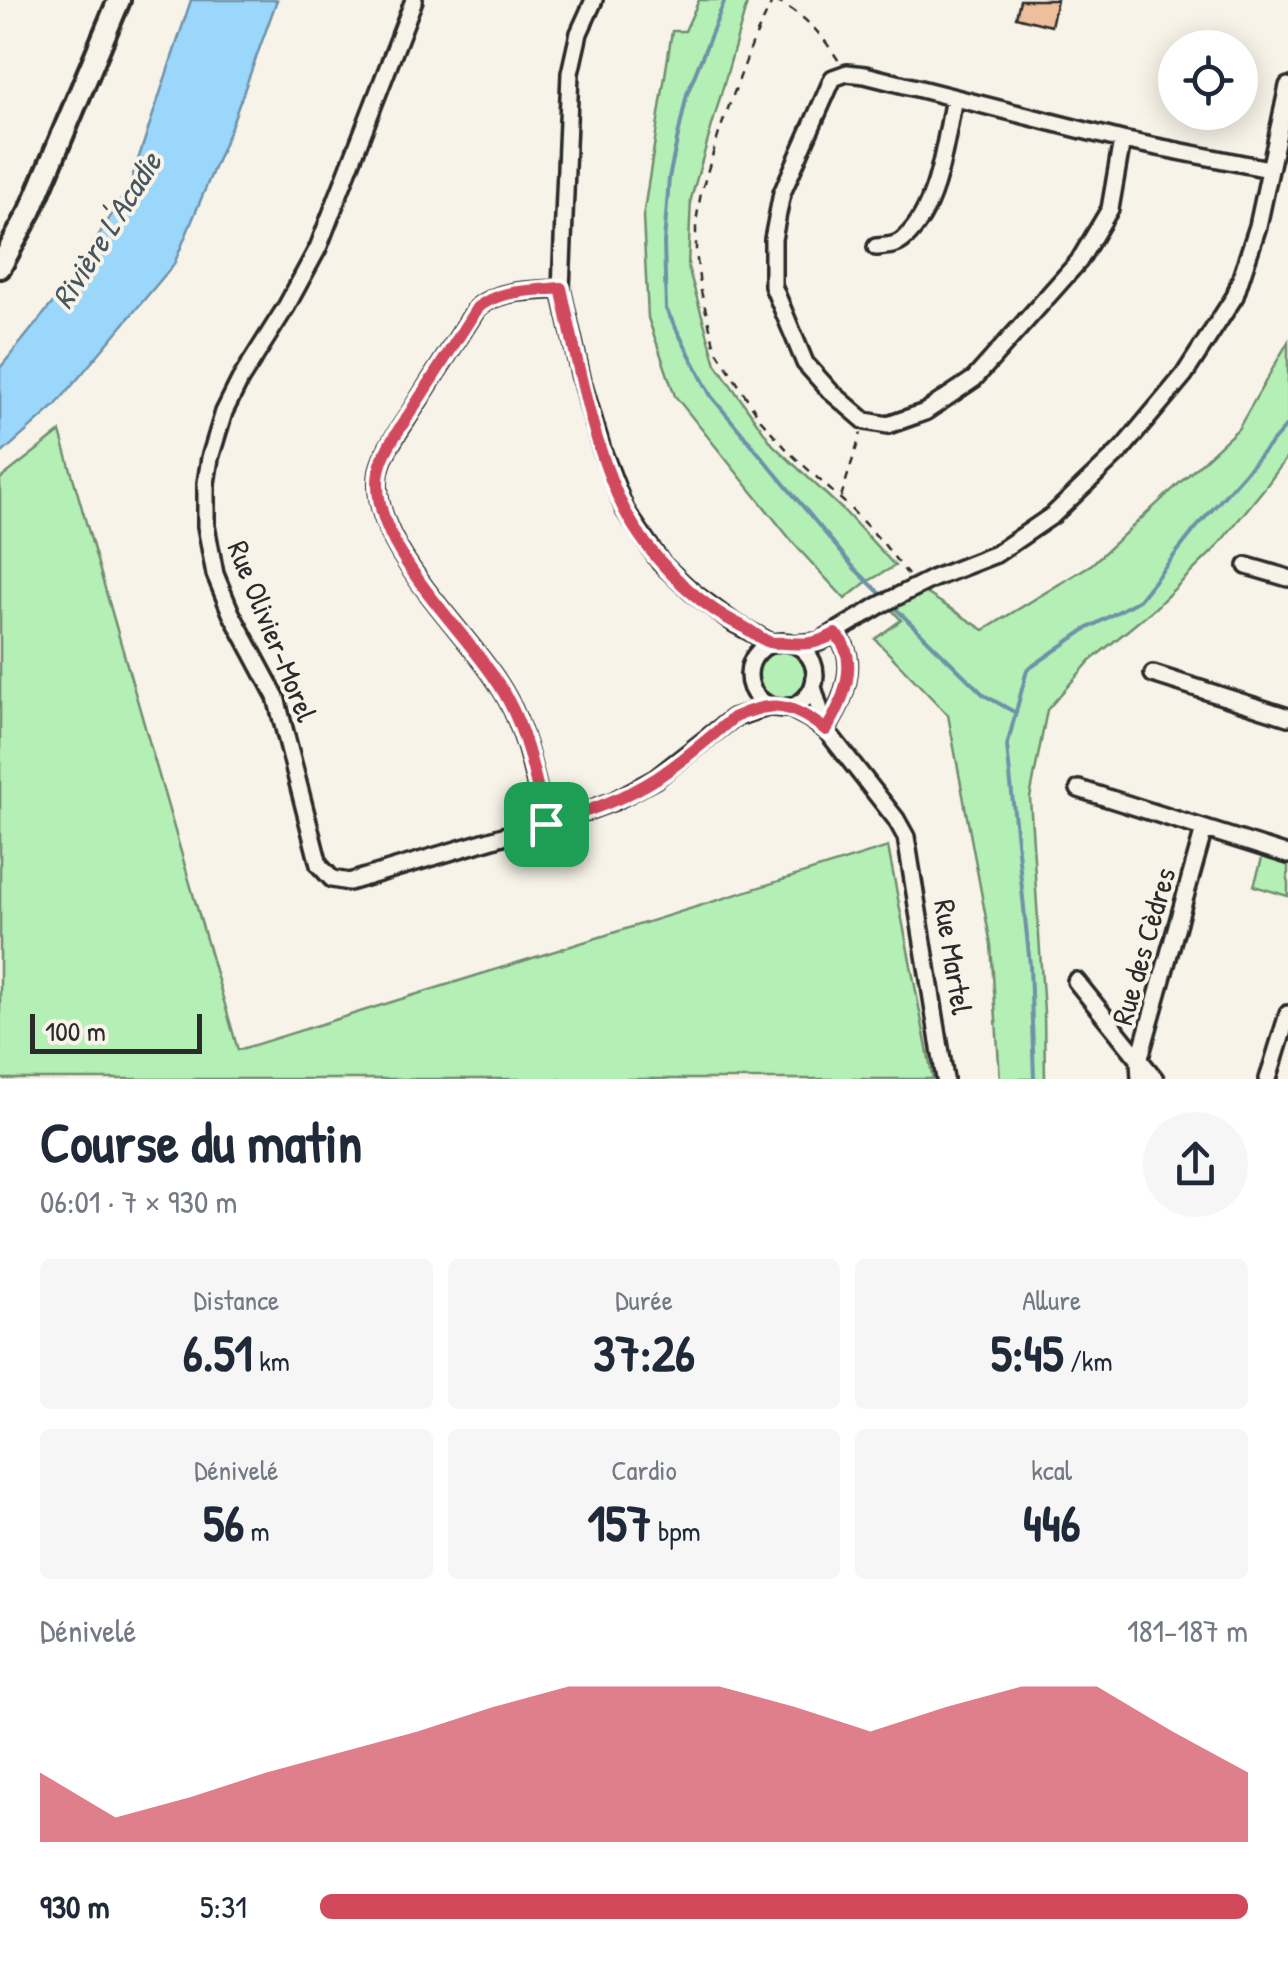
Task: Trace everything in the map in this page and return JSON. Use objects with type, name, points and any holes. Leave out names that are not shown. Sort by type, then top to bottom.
[{"type":"main road","points":[[0,267],[31,210],[120,0]]},
{"type":"street","name":"Rue Olivier-Morel","points":[[414,0],[318,248],[224,412],[208,470],[207,540],[215,574],[224,600],[276,697],[319,865],[327,876],[349,882],[600,806],[637,790],[680,761],[733,718],[751,684]]},
{"type":"street","points":[[594,0],[579,33],[570,73],[561,288],[592,416],[625,510],[660,563],[734,623],[773,644]]},
{"type":"street","points":[[1122,140],[1110,209],[1080,261],[974,379],[925,412],[888,425],[865,421],[804,363],[774,286],[773,240],[782,193],[833,78],[865,75],[1122,140],[1269,170]]},
{"type":"street","points":[[826,730],[809,718],[758,697],[751,684],[753,660],[773,644],[812,644],[835,634],[917,586],[996,554],[1053,516],[1122,450],[1184,375],[1235,296],[1258,226],[1288,86]]},
{"type":"street","points":[[876,247],[904,240],[925,211],[935,187],[954,98]]},
{"type":"street","points":[[546,824],[527,748],[510,703],[492,670],[407,564],[387,530],[378,497],[379,470],[393,440],[477,308],[500,294],[561,288]]},
{"type":"street","points":[[1248,566],[1288,578]]},
{"type":"street","points":[[734,623],[753,660]]},
{"type":"street","points":[[780,706],[803,700],[812,687],[823,650],[835,634]]},
{"type":"street","points":[[826,730],[840,705],[846,677],[846,650],[835,634]]},
{"type":"street","points":[[794,644],[810,657],[815,670]]},
{"type":"street","points":[[1152,674],[1288,716]]},
{"type":"street","points":[[812,687],[826,730]]},
{"type":"street","name":"Rue Olivier-Morel","points":[[733,718],[780,706]]},
{"type":"street","name":"Rue Martel","points":[[826,730],[896,819],[908,843],[945,1079]]},
{"type":"street","points":[[1079,789],[1288,855]]},
{"type":"street","name":"Rue des Cèdres","points":[[1140,1079],[1140,1061],[1204,828]]},
{"type":"street","points":[[1076,981],[1155,1079]]},
{"type":"street","points":[[1268,1079],[1288,1014]]},
{"type":"path","points":[[847,74],[810,24],[773,0],[720,130],[701,193],[696,222],[700,287],[716,348],[761,420],[790,453],[840,498],[917,586]]},
{"type":"path","points":[[840,498],[865,421]]},
{"type":"green space","points":[[699,0],[748,0],[691,199],[688,267],[716,364],[773,445],[844,511],[895,566],[845,599],[795,545],[675,396],[648,318],[643,217],[672,31],[685,31]]},
{"type":"green space","points":[[1288,342],[1288,456],[1214,550],[1155,608],[1090,661],[1047,710],[1030,798],[1045,1079],[1000,1079],[991,945],[948,715],[875,639],[901,620],[891,609],[923,591],[984,630],[1092,564],[1238,429]]},
{"type":"green space","points":[[60,432],[238,1050],[888,847],[933,1079],[0,1079],[0,479]]},
{"type":"green space","points":[[781,647],[800,655],[808,674],[800,693],[781,701],[762,693],[754,674],[762,655]]},
{"type":"green space","points":[[1265,848],[1288,855],[1288,896],[1254,886]]},
{"type":"water","name":"Rivière L'Acadie","points":[[191,0],[277,0],[229,132],[174,264],[55,406],[0,455],[0,368],[68,284],[129,187]]},
{"type":"building","points":[[1020,0],[1057,0],[1051,26],[1016,17]]},
{"type":"waterway","points":[[725,0],[687,94],[669,178],[664,243],[666,309],[711,396],[855,569],[885,598]]},
{"type":"waterway","points":[[1034,1079],[1030,965],[1007,746],[1027,670],[1083,631],[1139,600],[1196,528],[1288,424]]},
{"type":"waterway","points":[[892,605],[984,695],[1016,713]]},
{"type":"route","points":[[561,288],[602,450],[625,510],[660,563],[734,623],[773,644],[812,644],[835,634],[843,641],[847,662],[844,696],[826,730],[788,707],[771,706],[742,714],[637,790],[546,824],[527,748],[510,703],[492,670],[407,564],[387,530],[378,497],[379,470],[393,440],[477,308],[500,294],[561,288]]}]
